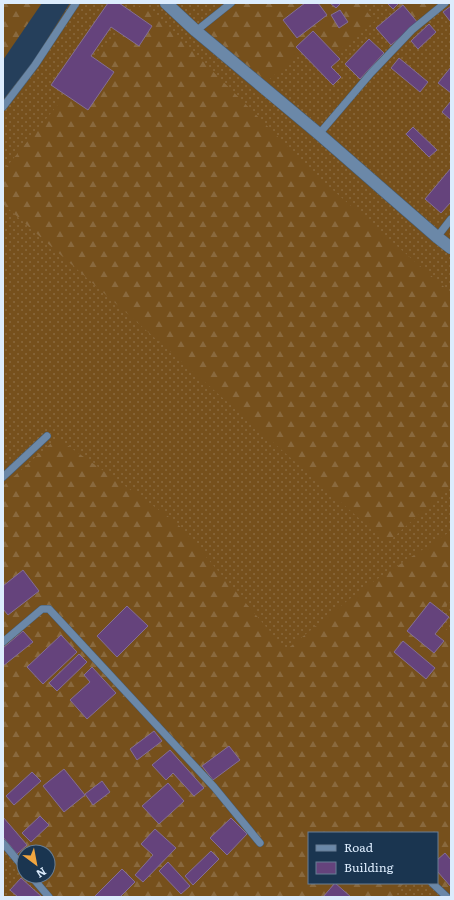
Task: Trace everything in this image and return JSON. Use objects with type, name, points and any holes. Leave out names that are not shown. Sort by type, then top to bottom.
[{"type":"street","points":[[166,3],[196,31],[319,134],[451,248]]},
{"type":"lane","points":[[3,108],[35,65],[76,3]]},
{"type":"lane","points":[[196,31],[230,3]]},
{"type":"lane","points":[[319,134],[371,73],[412,30],[445,3]]},
{"type":"lane","points":[[437,237],[451,218]]},
{"type":"lane","points":[[3,477],[47,436]]},
{"type":"lane","points":[[3,642],[42,609],[49,609],[209,781],[260,843]]},
{"type":"lane","points":[[3,843],[16,858]]},
{"type":"lane","points":[[38,884],[49,897]]},
{"type":"lane","points":[[433,884],[447,897]]},
{"type":"green space","points":[[3,3],[42,3],[3,60]]},
{"type":"green space","points":[[70,3],[451,3],[451,897],[3,897],[3,100],[33,62]]},
{"type":"green space","points":[[142,3],[145,3],[319,178],[451,293],[451,486],[387,543],[3,204],[3,171]]},
{"type":"green space","points":[[233,3],[359,3],[375,21],[324,62],[309,44],[262,86],[199,31]]},
{"type":"green space","points":[[395,3],[435,3],[414,23]]},
{"type":"green space","points":[[57,438],[176,522],[286,650],[362,589],[451,531],[451,601],[433,620],[451,633],[451,897],[438,883],[438,832],[308,832],[308,884],[403,884],[392,897],[50,897],[38,884],[56,884],[56,844],[16,844],[16,860],[3,846],[3,486]]},
{"type":"building","points":[[108,3],[119,3],[152,26],[139,46],[111,27],[91,56],[114,72],[88,110],[51,85]]},
{"type":"building","points":[[305,3],[318,3],[327,15],[297,38],[283,20]]},
{"type":"building","points":[[330,3],[341,3],[336,8]]},
{"type":"building","points":[[387,3],[399,3],[393,9]]},
{"type":"building","points":[[403,5],[418,23],[391,45],[376,28]]},
{"type":"building","points":[[451,6],[451,20],[450,21],[443,12]]},
{"type":"building","points":[[340,10],[348,22],[339,28],[331,15]]},
{"type":"building","points":[[429,24],[436,32],[418,49],[411,41]]},
{"type":"building","points":[[313,31],[340,59],[331,67],[341,77],[333,85],[296,47]]},
{"type":"building","points":[[369,39],[384,53],[360,79],[345,64]]},
{"type":"building","points":[[399,58],[428,82],[420,92],[391,68]]},
{"type":"building","points":[[451,67],[451,93],[438,83]]},
{"type":"building","points":[[451,101],[451,120],[442,112]]},
{"type":"building","points":[[413,127],[437,150],[429,157],[406,134]]},
{"type":"building","points":[[451,168],[451,202],[441,213],[425,199]]},
{"type":"building","points":[[23,570],[39,591],[8,615],[3,609],[3,586]]},
{"type":"building","points":[[430,602],[449,617],[435,634],[444,641],[434,653],[407,631]]},
{"type":"building","points":[[127,606],[148,626],[117,657],[97,636]]},
{"type":"building","points":[[23,631],[33,642],[3,666],[3,648]]},
{"type":"building","points":[[61,635],[77,652],[43,684],[27,667]]},
{"type":"building","points":[[403,641],[435,668],[426,679],[394,652]]},
{"type":"building","points":[[79,654],[87,662],[57,691],[49,683]]},
{"type":"building","points":[[92,667],[116,693],[87,719],[70,700],[90,682],[84,675]]},
{"type":"building","points":[[154,731],[162,741],[137,760],[130,749]]},
{"type":"building","points":[[229,746],[240,760],[213,780],[202,766]]},
{"type":"building","points":[[170,750],[204,788],[194,796],[173,773],[166,780],[152,765]]},
{"type":"building","points":[[64,769],[85,795],[64,812],[43,786]]},
{"type":"building","points":[[32,772],[41,781],[14,805],[6,796]]},
{"type":"building","points":[[102,781],[110,792],[93,805],[85,794]]},
{"type":"building","points":[[168,783],[184,801],[159,824],[142,806]]},
{"type":"building","points":[[40,816],[49,825],[31,842],[22,833]]},
{"type":"building","points":[[3,817],[26,844],[16,844],[16,853],[3,837]]},
{"type":"building","points":[[231,818],[247,834],[227,855],[210,838]]},
{"type":"building","points":[[155,829],[176,848],[143,882],[135,875],[153,855],[141,844]]},
{"type":"building","points":[[211,851],[219,859],[193,885],[185,876]]},
{"type":"building","points":[[445,853],[451,860],[451,887],[438,872],[438,859]]},
{"type":"building","points":[[168,862],[190,886],[181,894],[159,871]]},
{"type":"building","points":[[122,869],[135,882],[120,897],[94,897]]},
{"type":"building","points":[[16,883],[28,884],[42,897],[18,897],[10,890]]},
{"type":"building","points":[[334,884],[336,884],[351,897],[323,897]]}]
